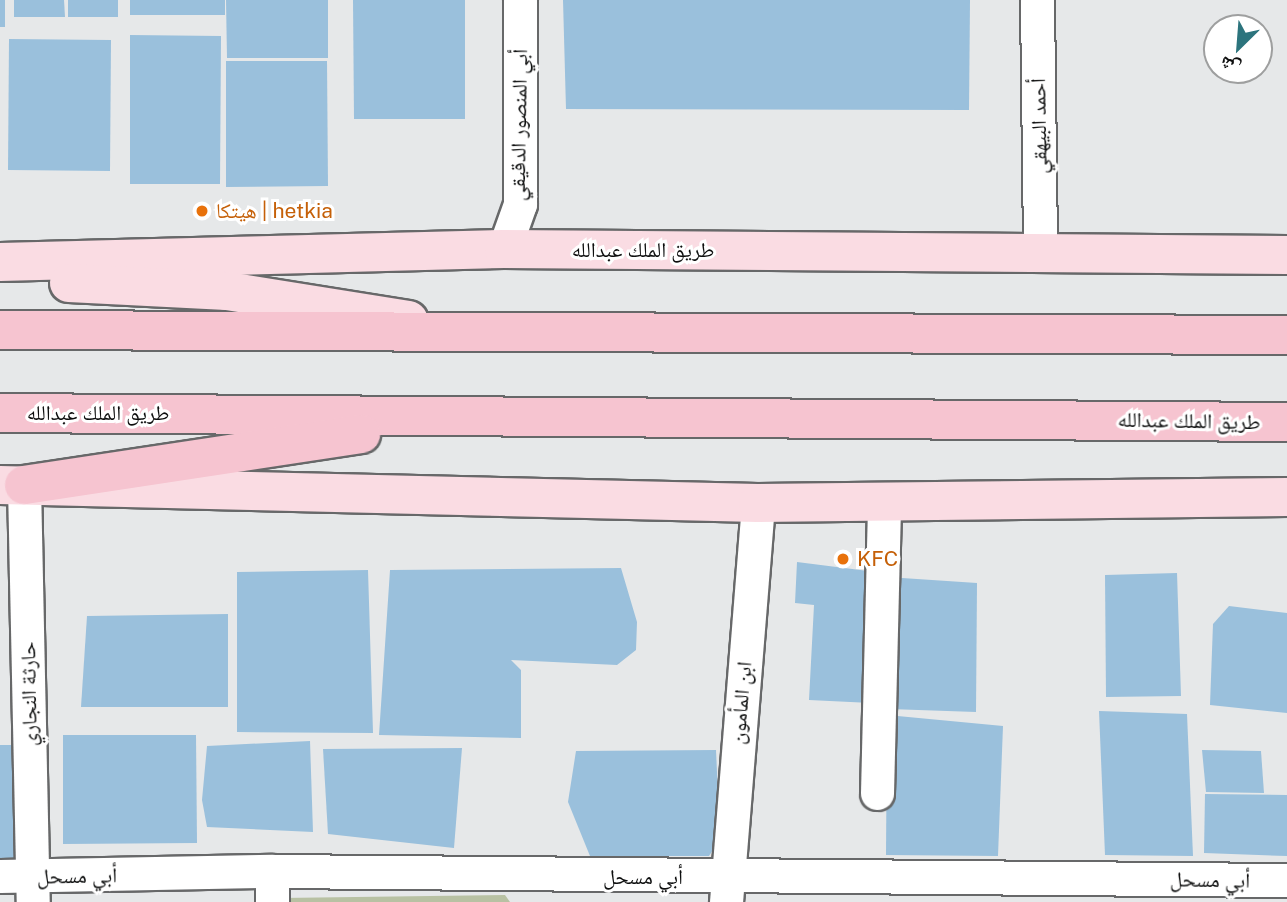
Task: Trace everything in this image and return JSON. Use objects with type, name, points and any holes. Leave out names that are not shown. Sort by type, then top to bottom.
[{"type":"highway","points":[[0,330],[463,329],[1287,335]]},
{"type":"highway","name":"طريق الملك عبدالله","points":[[0,413],[586,413],[1287,422]]},
{"type":"highway","points":[[12,485],[318,438],[586,413]]},
{"type":"main road","name":"طريق الملك عبدالله","points":[[0,262],[504,249],[1287,255]]},
{"type":"main road","points":[[0,279],[227,291],[463,329]]},
{"type":"main road","points":[[12,485],[758,503],[1287,497]]},
{"type":"street","name":"أبي المنصور الدقيقي","points":[[504,249],[520,204],[520,0]]},
{"type":"street","name":"أحمد البيهقي","points":[[1037,0],[1040,252]]},
{"type":"street","name":"حارثة النجاري","points":[[12,485],[33,890]]},
{"type":"street","points":[[877,793],[884,500]]},
{"type":"street","name":"ابن المأمون","points":[[726,889],[758,503]]},
{"type":"street","name":"أبي مسحل","points":[[0,877],[33,890],[272,887],[880,889],[1287,880]]},
{"type":"green space","points":[[505,895],[510,902],[281,902],[281,898]]},
{"type":"building","points":[[0,0],[5,0],[5,27],[0,27]]},
{"type":"building","points":[[14,0],[64,0],[65,17],[14,17]]},
{"type":"building","points":[[68,0],[118,0],[118,17],[68,17]]},
{"type":"building","points":[[130,0],[225,0],[225,15],[130,15]]},
{"type":"building","points":[[226,0],[328,0],[328,58],[227,58]]},
{"type":"building","points":[[353,0],[465,0],[465,119],[354,119]]},
{"type":"building","points":[[563,0],[970,0],[969,110],[566,109]]},
{"type":"building","points":[[130,35],[221,36],[220,184],[130,184]]},
{"type":"building","points":[[9,39],[111,40],[110,171],[8,170]]},
{"type":"building","points":[[226,61],[327,61],[328,186],[226,187]]},
{"type":"building","points":[[797,562],[876,572],[871,703],[809,700],[814,605],[795,603]]},
{"type":"building","points":[[621,568],[637,622],[636,650],[617,665],[511,660],[521,670],[521,738],[379,735],[390,570]]},
{"type":"building","points":[[368,570],[373,733],[237,732],[237,572]]},
{"type":"building","points":[[1177,573],[1181,696],[1106,697],[1105,575]]},
{"type":"building","points":[[887,577],[977,583],[976,712],[889,709]]},
{"type":"building","points":[[1229,606],[1287,613],[1287,713],[1210,705],[1213,624]]},
{"type":"building","points":[[228,614],[228,707],[81,707],[87,616]]},
{"type":"building","points":[[1099,711],[1187,714],[1193,856],[1105,855]]},
{"type":"building","points":[[887,715],[1003,726],[998,856],[886,855]]},
{"type":"building","points":[[63,735],[196,735],[197,843],[63,844]]},
{"type":"building","points":[[310,741],[313,832],[207,827],[202,800],[207,746]]},
{"type":"building","points":[[0,745],[19,745],[20,860],[0,859]]},
{"type":"building","points":[[462,748],[454,848],[328,834],[323,749]]},
{"type":"building","points":[[716,750],[720,839],[709,856],[590,856],[568,802],[576,751]]},
{"type":"building","points":[[1202,750],[1261,751],[1264,793],[1206,792]]},
{"type":"building","points":[[1205,794],[1287,795],[1287,856],[1204,853]]},
{"type":"place","name":"هيتكا | hetkia","points":[[202,211]]},
{"type":"place","name":"KFC","points":[[843,559]]}]
